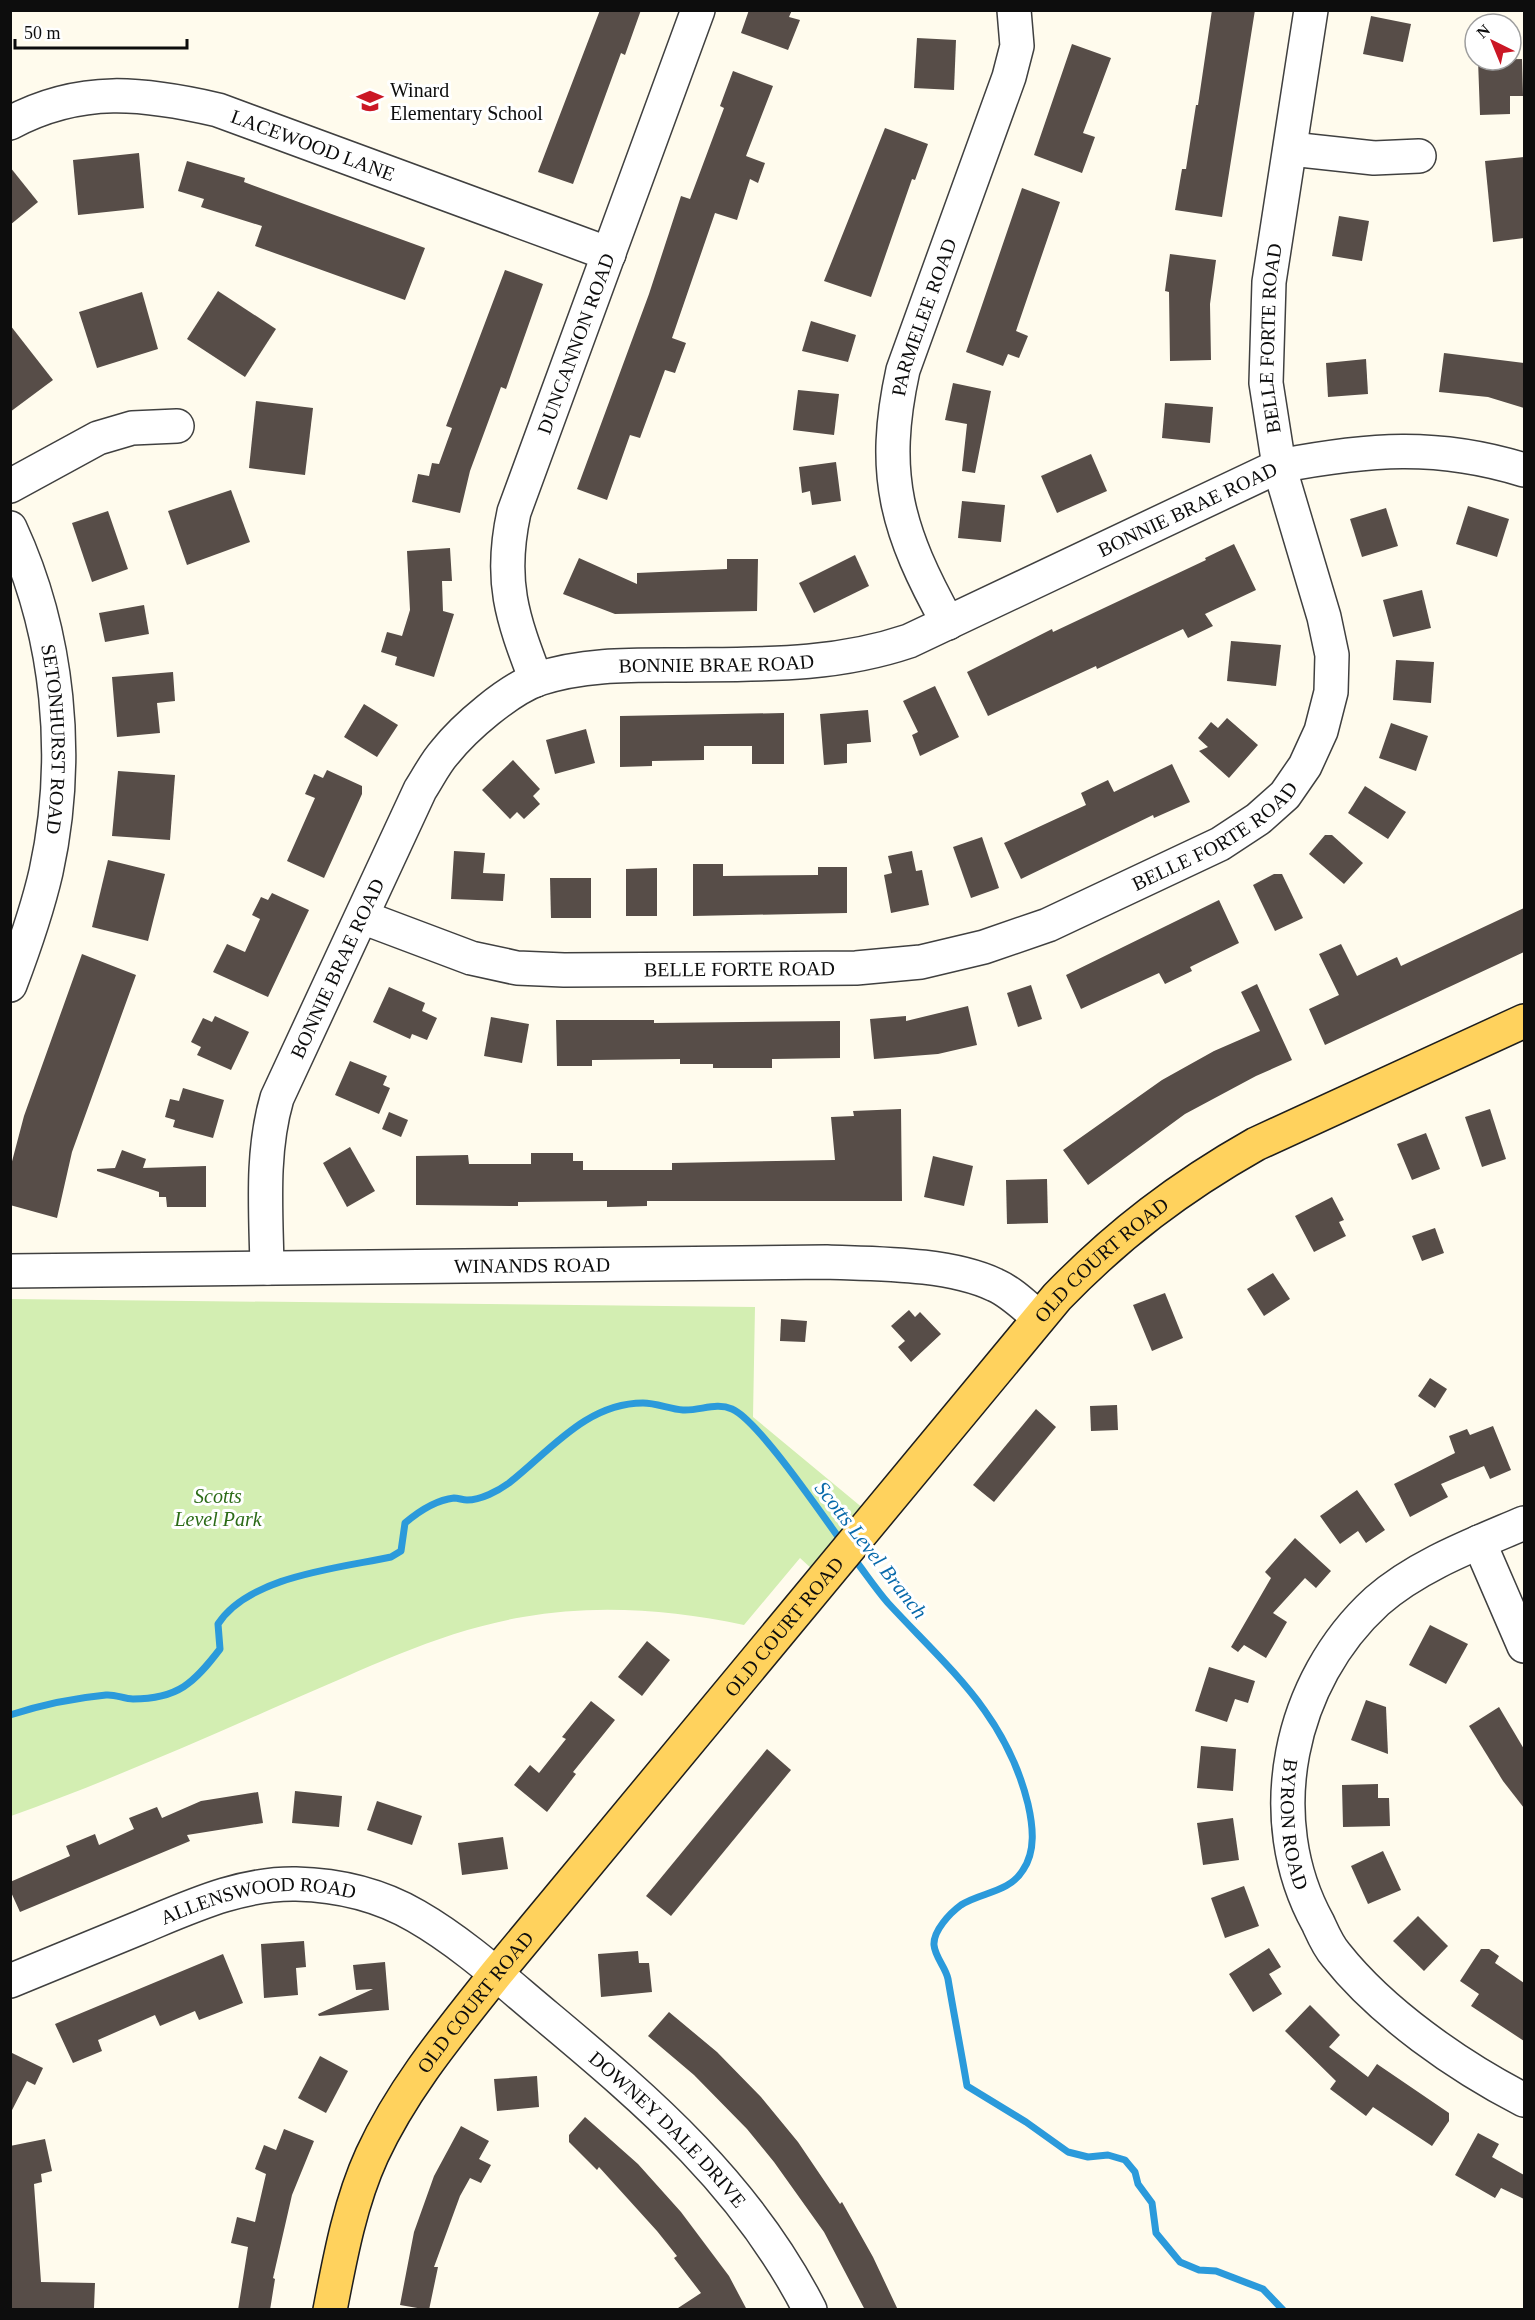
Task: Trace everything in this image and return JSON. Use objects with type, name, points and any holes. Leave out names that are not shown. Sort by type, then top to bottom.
[{"type":"main road","name":"OLD COURT ROAD","points":[[330,2310],[344,2239],[371,2157],[411,2085],[496,1974],[1038,1318],[1117,1238],[1156,1207],[1221,1164],[1256,1144],[1524,1021]]},
{"type":"street","name":"DUNCANNON ROAD","points":[[536,680],[516,627],[509,598],[506,570],[508,542],[514,512],[698,10]]},
{"type":"street","name":"PARMELEE ROAD","points":[[948,623],[920,573],[907,541],[899,508],[891,441],[903,370],[1009,77],[1017,46],[1014,10]]},
{"type":"street","name":"BELLE FORTE ROAD","points":[[362,917],[424,943],[471,958],[517,968],[564,970],[856,968],[921,962],[995,944],[1048,925],[1220,844],[1258,819],[1285,795],[1305,766],[1321,731],[1330,692],[1332,655],[1324,617],[1279,466],[1266,383],[1269,282],[1311,10]]},
{"type":"street","name":"LACEWOOD LANE","points":[[10,123],[60,104],[95,97],[132,94],[178,101],[218,110],[609,254]]},
{"type":"street","points":[[1291,149],[1374,158],[1419,156]]},
{"type":"street","points":[[10,486],[98,438],[132,428],[177,426]]},
{"type":"street","name":"BONNIE BRAE ROAD","points":[[267,1268],[266,1155],[269,1127],[277,1098],[420,790],[444,752],[503,699],[536,680],[578,669],[626,665],[832,661],[871,654],[909,641],[1279,466],[1341,454],[1395,450],[1489,459],[1524,470]]},
{"type":"street","name":"SETONHURST ROAD","points":[[10,528],[27,571],[42,624],[56,695],[59,738],[54,829],[46,872],[33,923],[10,985]]},
{"type":"street","name":"WINANDS ROAD","points":[[10,1271],[803,1262],[880,1264],[936,1270],[995,1285],[1038,1318]]},
{"type":"street","name":"BYRON ROAD","points":[[1524,1522],[1426,1568],[1378,1600],[1337,1648],[1311,1691],[1293,1747],[1287,1799],[1291,1852],[1307,1904],[1334,1953],[1377,2000],[1448,2054],[1524,2100]]},
{"type":"street","points":[[1479,1542],[1524,1646]]},
{"type":"street","name":"ALLENSWOOD ROAD","points":[[10,1981],[212,1898],[257,1887],[296,1884],[340,1888],[387,1902],[415,1915],[455,1941],[496,1974]]},
{"type":"street","name":"DOWNEY DALE DRIVE","points":[[496,1974],[669,2121],[714,2168],[758,2225],[810,2310]]},
{"type":"green space","name":"Scotts Level Park","points":[[11,1299],[755,1307],[753,1417],[864,1509],[813,1570],[800,1558],[744,1625],[662,1612],[634,1610],[551,1613],[493,1623],[405,1652],[152,1761],[11,1816]]},
{"type":"building","points":[[600,10],[641,10],[625,55],[621,53],[573,184],[538,172]]},
{"type":"building","points":[[749,10],[792,10],[789,17],[800,20],[788,50],[741,33]]},
{"type":"building","points":[[1212,10],[1255,10],[1222,217],[1175,210],[1182,169],[1186,169],[1196,105],[1198,105]]},
{"type":"building","points":[[1371,16],[1411,24],[1403,62],[1363,54]]},
{"type":"building","points":[[917,38],[956,40],[954,90],[914,88]]},
{"type":"building","points":[[1072,44],[1111,58],[1083,133],[1095,137],[1082,173],[1034,155]]},
{"type":"building","points":[[733,71],[773,86],[746,156],[765,163],[758,183],[750,179],[737,220],[715,213],[672,338],[686,343],[675,373],[665,370],[640,438],[630,435],[607,500],[577,489],[649,294],[681,196],[690,199],[724,108],[720,106]]},
{"type":"building","points":[[1478,72],[1522,72],[1523,96],[1510,96],[1510,114],[1480,115]]},
{"type":"building","points":[[885,128],[928,144],[915,180],[912,179],[871,297],[824,281]]},
{"type":"building","points":[[139,153],[144,208],[78,215],[73,160]]},
{"type":"building","points":[[1524,157],[1524,238],[1493,242],[1485,161]]},
{"type":"building","points":[[187,161],[245,178],[244,182],[425,248],[405,300],[255,246],[262,226],[201,207],[204,199],[178,191]]},
{"type":"building","points":[[10,167],[38,202],[10,225]]},
{"type":"building","points":[[1022,188],[1060,202],[1016,331],[1028,336],[1019,358],[1008,354],[1003,366],[966,352]]},
{"type":"building","points":[[1339,216],[1369,221],[1362,261],[1332,256]]},
{"type":"building","points":[[1170,254],[1216,260],[1210,304],[1211,360],[1170,361],[1169,292],[1165,291]]},
{"type":"building","points":[[505,270],[543,284],[506,389],[501,387],[470,471],[460,513],[412,502],[418,474],[429,476],[432,463],[439,464],[452,428],[446,426]]},
{"type":"building","points":[[218,291],[276,329],[245,377],[187,339]]},
{"type":"building","points":[[142,292],[158,349],[97,368],[79,312]]},
{"type":"building","points":[[811,321],[856,335],[848,362],[802,351]]},
{"type":"building","points":[[10,325],[53,380],[10,412]]},
{"type":"building","points":[[1444,353],[1524,363],[1524,408],[1488,397],[1439,392]]},
{"type":"building","points":[[1366,359],[1368,394],[1328,397],[1326,363]]},
{"type":"building","points":[[953,383],[991,391],[975,473],[962,471],[967,424],[945,420]]},
{"type":"building","points":[[798,390],[839,394],[834,435],[793,430]]},
{"type":"building","points":[[256,401],[313,408],[305,475],[249,468]]},
{"type":"building","points":[[1165,403],[1213,407],[1210,443],[1162,438]]},
{"type":"building","points":[[1091,454],[1107,491],[1057,513],[1041,476]]},
{"type":"building","points":[[836,462],[841,501],[812,505],[810,491],[802,493],[799,467]]},
{"type":"building","points":[[231,490],[250,542],[187,565],[168,511]]},
{"type":"building","points":[[962,501],[1005,505],[1001,542],[958,538]]},
{"type":"building","points":[[1468,506],[1509,519],[1497,557],[1456,544]]},
{"type":"building","points":[[1386,508],[1398,546],[1362,557],[1350,519]]},
{"type":"building","points":[[108,511],[128,569],[92,582],[72,523]]},
{"type":"building","points":[[1234,544],[1256,590],[1205,614],[1213,626],[1188,638],[1183,629],[988,716],[967,672],[1052,629],[1053,632],[1206,560],[1205,558]]},
{"type":"building","points":[[450,548],[452,581],[442,581],[443,611],[454,614],[434,677],[395,665],[397,657],[381,652],[387,632],[402,636],[410,610],[407,551]]},
{"type":"building","points":[[855,555],[869,586],[814,613],[799,583]]},
{"type":"building","points":[[579,558],[637,584],[637,573],[727,569],[727,559],[758,559],[757,611],[615,614],[563,594]]},
{"type":"building","points":[[1422,590],[1431,628],[1393,637],[1383,600]]},
{"type":"building","points":[[144,605],[149,634],[105,642],[99,613]]},
{"type":"building","points":[[1231,641],[1281,645],[1276,686],[1227,681]]},
{"type":"building","points":[[1396,660],[1434,662],[1431,703],[1393,700]]},
{"type":"building","points":[[173,672],[175,701],[157,703],[160,733],[117,737],[112,677]]},
{"type":"building","points":[[935,686],[959,737],[920,756],[912,735],[918,732],[903,701]]},
{"type":"building","points":[[364,704],[398,725],[377,757],[344,737]]},
{"type":"building","points":[[868,710],[871,742],[847,744],[847,763],[824,765],[820,714]]},
{"type":"building","points":[[784,713],[784,764],[752,764],[752,746],[704,746],[704,760],[652,761],[652,766],[620,767],[620,716]]},
{"type":"building","points":[[1227,718],[1258,745],[1229,778],[1199,751],[1208,747],[1198,738],[1211,722],[1218,728]]},
{"type":"building","points":[[1391,723],[1428,736],[1416,771],[1379,758]]},
{"type":"building","points":[[586,729],[595,763],[555,774],[546,740]]},
{"type":"building","points":[[513,760],[540,789],[533,796],[540,804],[524,819],[517,812],[510,819],[482,790]]},
{"type":"building","points":[[1172,764],[1190,802],[1154,818],[1153,815],[1021,879],[1004,843],[1086,805],[1081,793],[1108,780],[1114,792]]},
{"type":"building","points":[[327,770],[362,786],[362,794],[324,878],[287,861],[315,798],[305,794],[314,774],[323,778]]},
{"type":"building","points":[[118,771],[175,775],[170,840],[112,836]]},
{"type":"building","points":[[1365,786],[1406,812],[1388,839],[1348,813]]},
{"type":"building","points":[[1325,835],[1332,835],[1363,863],[1344,884],[1309,854]]},
{"type":"building","points":[[982,837],[999,888],[971,898],[953,847]]},
{"type":"building","points":[[454,851],[485,853],[483,873],[505,874],[503,901],[451,899]]},
{"type":"building","points":[[912,851],[916,871],[922,870],[929,905],[891,913],[884,875],[892,873],[888,856]]},
{"type":"building","points":[[108,860],[165,874],[148,941],[92,927]]},
{"type":"building","points":[[693,864],[723,864],[723,876],[818,875],[818,867],[847,867],[847,913],[693,916]]},
{"type":"building","points":[[657,868],[657,916],[626,916],[626,869]]},
{"type":"building","points":[[1274,874],[1282,874],[1303,918],[1275,931],[1253,885]]},
{"type":"building","points":[[550,878],[591,878],[591,918],[551,918]]},
{"type":"building","points":[[272,893],[309,910],[268,997],[213,972],[227,944],[245,952],[260,919],[252,915],[261,897],[268,900]]},
{"type":"building","points":[[1219,900],[1239,943],[1190,967],[1192,971],[1165,984],[1159,973],[1081,1009],[1066,975]]},
{"type":"building","points":[[1524,908],[1524,952],[1325,1045],[1309,1009],[1339,995],[1319,954],[1341,944],[1357,976],[1397,957],[1401,966]]},
{"type":"building","points":[[82,954],[136,975],[72,1152],[57,1218],[10,1205],[10,1169],[24,1116]]},
{"type":"building","points":[[1257,984],[1292,1060],[1256,1076],[1185,1114],[1088,1185],[1063,1150],[1162,1080],[1214,1051],[1260,1031],[1241,992]]},
{"type":"building","points":[[1031,985],[1042,1019],[1018,1027],[1007,993]]},
{"type":"building","points":[[389,987],[425,1003],[422,1011],[437,1018],[427,1040],[412,1034],[410,1039],[373,1022]]},
{"type":"building","points":[[968,1006],[977,1045],[938,1054],[874,1059],[870,1019],[906,1016],[906,1021]]},
{"type":"building","points":[[215,1016],[249,1032],[231,1070],[197,1055],[201,1047],[191,1042],[203,1018],[212,1022]]},
{"type":"building","points":[[491,1017],[529,1024],[522,1063],[484,1056]]},
{"type":"building","points":[[556,1020],[654,1020],[654,1023],[840,1021],[840,1058],[772,1059],[772,1068],[713,1068],[713,1064],[680,1064],[680,1059],[592,1060],[592,1066],[557,1066]]},
{"type":"building","points":[[350,1061],[387,1076],[383,1085],[390,1088],[379,1114],[335,1095]]},
{"type":"building","points":[[183,1088],[224,1100],[213,1138],[173,1127],[175,1120],[165,1117],[170,1099],[179,1101]]},
{"type":"building","points":[[901,1109],[902,1201],[647,1201],[647,1206],[607,1207],[607,1201],[518,1202],[518,1206],[416,1205],[416,1156],[468,1155],[469,1164],[531,1164],[531,1153],[573,1153],[573,1161],[583,1161],[583,1170],[672,1170],[672,1163],[835,1160],[831,1117],[854,1116],[853,1111]]},
{"type":"building","points":[[1490,1109],[1506,1159],[1482,1167],[1465,1117]]},
{"type":"building","points":[[389,1112],[408,1120],[401,1137],[382,1129]]},
{"type":"building","points":[[1426,1133],[1440,1169],[1412,1180],[1397,1144]]},
{"type":"building","points":[[350,1147],[375,1191],[347,1207],[323,1163]]},
{"type":"building","points":[[122,1150],[146,1159],[143,1168],[206,1166],[206,1207],[167,1207],[166,1197],[159,1197],[159,1192],[97,1171],[97,1169],[115,1168]]},
{"type":"building","points":[[933,1156],[973,1166],[964,1206],[924,1197]]},
{"type":"building","points":[[1047,1179],[1048,1223],[1007,1224],[1006,1180]]},
{"type":"building","points":[[1332,1197],[1344,1220],[1339,1222],[1346,1236],[1314,1252],[1295,1216]]},
{"type":"building","points":[[1435,1228],[1444,1253],[1422,1261],[1412,1236]]},
{"type":"building","points":[[1273,1273],[1290,1299],[1264,1316],[1247,1289]]},
{"type":"building","points":[[1165,1293],[1183,1338],[1152,1351],[1133,1305]]},
{"type":"building","points":[[909,1310],[915,1317],[920,1312],[941,1334],[911,1362],[898,1347],[905,1341],[891,1326]]},
{"type":"building","points":[[781,1319],[807,1321],[805,1342],[780,1341]]},
{"type":"building","points":[[1430,1378],[1447,1389],[1435,1408],[1418,1396]]},
{"type":"building","points":[[1117,1405],[1118,1430],[1091,1431],[1090,1406]]},
{"type":"building","points":[[1036,1409],[1056,1427],[994,1502],[973,1485]]},
{"type":"building","points":[[1493,1426],[1511,1470],[1490,1479],[1484,1466],[1441,1484],[1448,1497],[1410,1517],[1394,1484],[1455,1453],[1449,1436],[1467,1429],[1470,1435]]},
{"type":"building","points":[[1357,1490],[1385,1530],[1366,1543],[1358,1531],[1340,1544],[1320,1516]]},
{"type":"building","points":[[1295,1538],[1331,1571],[1316,1588],[1305,1578],[1273,1613],[1287,1622],[1266,1658],[1244,1645],[1238,1652],[1231,1647],[1271,1578],[1265,1572]]},
{"type":"building","points":[[1430,1625],[1468,1644],[1446,1684],[1409,1665]]},
{"type":"building","points":[[647,1641],[670,1660],[642,1696],[618,1677]]},
{"type":"building","points":[[1209,1667],[1255,1681],[1248,1703],[1235,1699],[1227,1722],[1195,1711]]},
{"type":"building","points":[[1366,1700],[1386,1707],[1388,1754],[1351,1740]]},
{"type":"building","points":[[591,1701],[615,1720],[573,1772],[576,1774],[547,1812],[514,1785],[530,1765],[539,1773],[566,1739],[562,1737]]},
{"type":"building","points":[[1499,1707],[1524,1749],[1524,1808],[1503,1781],[1469,1726]]},
{"type":"building","points":[[1201,1746],[1236,1749],[1233,1791],[1197,1788]]},
{"type":"building","points":[[767,1749],[791,1770],[671,1916],[646,1896]]},
{"type":"building","points":[[1378,1784],[1378,1798],[1389,1798],[1390,1826],[1343,1827],[1342,1785]]},
{"type":"building","points":[[295,1791],[342,1796],[339,1827],[292,1823]]},
{"type":"building","points":[[258,1792],[263,1823],[187,1835],[190,1841],[20,1912],[10,1890],[10,1882],[70,1856],[66,1846],[95,1834],[99,1845],[134,1829],[129,1818],[157,1807],[162,1818],[201,1801]]},
{"type":"building","points":[[377,1801],[422,1816],[412,1845],[367,1830]]},
{"type":"building","points":[[1233,1818],[1239,1860],[1203,1865],[1197,1823]]},
{"type":"building","points":[[503,1837],[508,1869],[462,1875],[458,1843]]},
{"type":"building","points":[[1383,1851],[1401,1890],[1368,1904],[1351,1866]]},
{"type":"building","points":[[1244,1886],[1259,1926],[1225,1938],[1211,1898]]},
{"type":"building","points":[[1418,1916],[1448,1946],[1424,1971],[1393,1941]]},
{"type":"building","points":[[304,1941],[306,1967],[296,1968],[298,1995],[264,1998],[261,1944]]},
{"type":"building","points":[[1269,1948],[1281,1967],[1269,1974],[1282,1994],[1253,2012],[1229,1974]]},
{"type":"building","points":[[1481,1949],[1489,1949],[1499,1956],[1495,1963],[1524,1983],[1524,2041],[1471,2006],[1479,1994],[1460,1981]]},
{"type":"building","points":[[638,1951],[639,1963],[649,1963],[652,1992],[601,1997],[598,1954]]},
{"type":"building","points":[[223,1954],[243,2003],[199,2020],[195,2011],[160,2026],[155,2015],[98,2040],[102,2051],[73,2063],[55,2024]]},
{"type":"building","points":[[385,1962],[389,2010],[319,2016],[318,2014],[373,1989],[356,1990],[353,1965]]},
{"type":"building","points":[[1310,2005],[1340,2035],[1329,2047],[1368,2077],[1377,2064],[1449,2113],[1449,2121],[1432,2146],[1373,2107],[1366,2116],[1330,2089],[1336,2081],[1285,2031]]},
{"type":"building","points":[[669,2012],[717,2052],[761,2097],[798,2142],[840,2204],[842,2202],[873,2257],[898,2310],[865,2310],[824,2232],[774,2162],[747,2129],[694,2075],[648,2036]]},
{"type":"building","points":[[10,2052],[43,2068],[35,2085],[27,2081],[10,2114]]},
{"type":"building","points":[[320,2056],[348,2071],[326,2113],[298,2098]]},
{"type":"building","points":[[537,2076],[539,2107],[497,2111],[494,2079]]},
{"type":"building","points":[[585,2117],[638,2164],[681,2212],[729,2276],[747,2310],[675,2310],[701,2293],[674,2258],[677,2256],[657,2231],[599,2167],[597,2170],[569,2142],[569,2135]]},
{"type":"building","points":[[461,2126],[489,2141],[479,2159],[491,2165],[481,2183],[470,2178],[460,2196],[434,2267],[438,2267],[429,2310],[400,2305],[414,2232],[434,2176]]},
{"type":"building","points":[[284,2129],[314,2141],[292,2195],[273,2278],[275,2279],[270,2310],[238,2310],[248,2247],[231,2243],[237,2217],[255,2222],[266,2174],[255,2169],[264,2145],[276,2150]]},
{"type":"building","points":[[1478,2133],[1499,2144],[1492,2157],[1524,2175],[1524,2199],[1501,2188],[1495,2198],[1455,2175]]},
{"type":"building","points":[[45,2139],[52,2171],[41,2174],[42,2182],[34,2184],[41,2282],[95,2283],[94,2308],[10,2310],[10,2146]]},
{"type":"waterway","name":"Scotts Level Branch","points":[[10,1715],[82,1698],[109,1695],[130,1699],[162,1696],[184,1687],[202,1671],[220,1649],[218,1624],[232,1608],[251,1595],[273,1585],[322,1570],[391,1557],[401,1551],[405,1523],[421,1511],[447,1499],[472,1500],[495,1492],[586,1420],[623,1405],[643,1403],[683,1410],[720,1406],[732,1409],[743,1417],[773,1449],[842,1542]]},
{"type":"waterway","name":"Scotts Level Branch","points":[[852,1556],[888,1603],[953,1671],[990,1718],[1018,1772],[1028,1804],[1032,1847],[1023,1870],[1017,1878],[1003,1888],[961,1905],[943,1923],[934,1940],[938,1958],[948,1979],[967,2086],[1026,2122],[1068,2152],[1088,2157],[1108,2155],[1125,2160],[1135,2172],[1138,2184],[1152,2203],[1156,2233],[1180,2262],[1199,2270],[1216,2271],[1263,2289],[1283,2310]]},
{"type":"place","name":"Winard Elementary School","points":[[370,101]]}]
